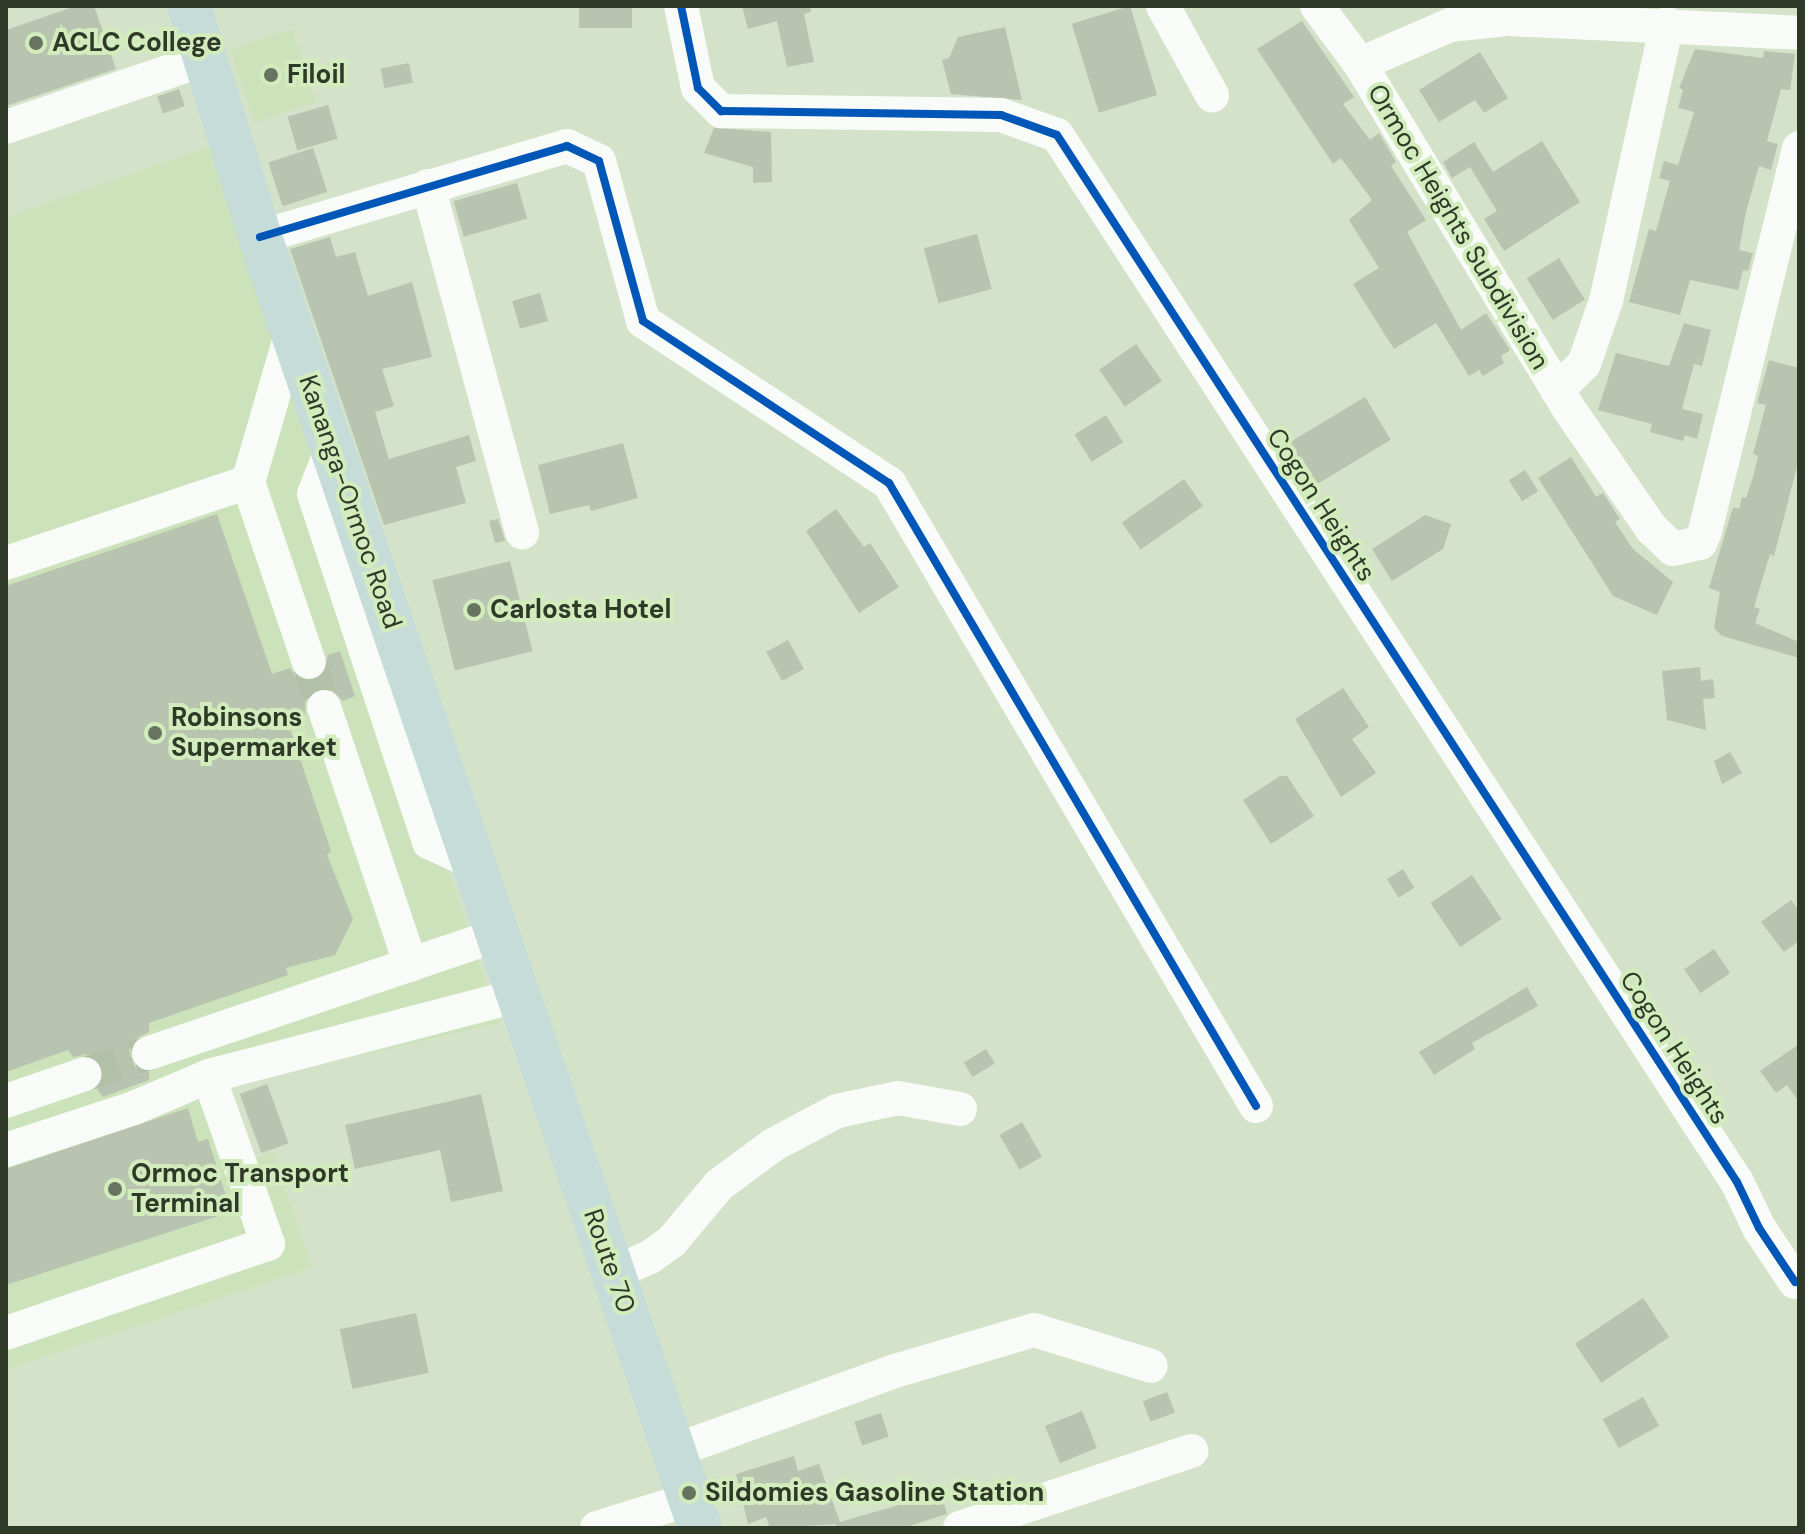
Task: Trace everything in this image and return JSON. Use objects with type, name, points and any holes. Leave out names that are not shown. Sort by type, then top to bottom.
[{"type":"highway","name":"Kananga-Ormoc Road","points":[[189,6],[260,237],[519,995]]},
{"type":"highway","points":[[206,59],[210,6]]},
{"type":"highway","name":"Route 70","points":[[519,995],[695,1513]]},
{"type":"street","name":"Cogon Heights","points":[[681,6],[698,88],[721,111],[1001,115],[1057,135],[1737,1182],[1759,1228],[1795,1282]]},
{"type":"street","points":[[1163,6],[1212,95]]},
{"type":"street","name":"Ormoc Heights Subdivision","points":[[1317,6],[1360,64],[1557,390],[1651,528],[1673,549],[1700,543],[1799,148]]},
{"type":"street","name":"Ormoc Heights Subdivision","points":[[1360,64],[1450,25],[1507,19],[1667,24],[1799,33]]},
{"type":"street","name":"Ormoc Heights Subdivision","points":[[1557,390],[1584,364],[1606,301],[1667,24]]},
{"type":"street","points":[[6,127],[206,59]]},
{"type":"street","points":[[260,237],[567,146],[599,161],[643,321],[889,483],[1256,1106]]},
{"type":"street","points":[[428,186],[522,532]]},
{"type":"street","points":[[292,331],[248,482],[309,662]]},
{"type":"street","points":[[6,563],[248,482]]},
{"type":"street","points":[[324,707],[411,965]]},
{"type":"street","points":[[149,1053],[498,935]]},
{"type":"street","points":[[6,1150],[134,1108],[209,1076],[519,995]]},
{"type":"street","points":[[6,1101],[85,1074]]},
{"type":"street","points":[[6,1333],[268,1244],[209,1076]]},
{"type":"street","points":[[613,1273],[650,1257],[672,1241],[719,1185],[762,1153],[837,1111],[898,1098],[960,1109]]},
{"type":"street","points":[[674,1451],[895,1371],[1034,1330],[1151,1366]]},
{"type":"street","points":[[960,1528],[1192,1451]]},
{"type":"street","points":[[597,1528],[695,1513]]},
{"type":"shaded area","points":[[292,29],[316,102],[254,122],[230,49]]},
{"type":"shaded area","points":[[209,147],[499,1023],[231,1085],[255,1159],[272,1152],[312,1267],[6,1370],[6,217]]},
{"type":"building","points":[[76,6],[94,6],[116,69],[6,106],[6,30]]},
{"type":"building","points":[[579,6],[632,6],[632,28],[579,28]]},
{"type":"building","points":[[742,6],[810,6],[811,12],[804,14],[814,62],[787,67],[777,21],[748,29]]},
{"type":"building","points":[[1130,6],[1157,95],[1099,113],[1072,24]]},
{"type":"building","points":[[1302,21],[1354,97],[1343,104],[1370,140],[1379,133],[1396,162],[1391,166],[1426,220],[1407,232],[1461,330],[1486,313],[1510,350],[1501,356],[1504,363],[1483,376],[1479,370],[1469,376],[1436,323],[1394,349],[1353,284],[1379,268],[1349,220],[1372,200],[1341,158],[1333,164],[1257,49]]},
{"type":"building","points":[[1005,27],[1022,100],[951,94],[942,60],[949,58],[958,37]]},
{"type":"building","points":[[1695,49],[1763,58],[1764,51],[1795,54],[1790,90],[1781,89],[1767,141],[1778,144],[1771,170],[1759,166],[1746,212],[1739,250],[1753,253],[1748,271],[1743,270],[1738,290],[1690,280],[1680,315],[1629,302],[1649,229],[1656,231],[1670,181],[1659,178],[1664,161],[1678,165],[1694,112],[1678,108],[1683,90],[1679,88]]},
{"type":"building","points":[[1480,52],[1508,98],[1484,113],[1475,100],[1439,122],[1419,90]]},
{"type":"building","points":[[409,63],[413,83],[384,88],[381,69]]},
{"type":"building","points":[[179,89],[185,106],[163,114],[157,96]]},
{"type":"building","points":[[328,105],[338,139],[297,150],[288,117]]},
{"type":"building","points":[[714,128],[771,132],[772,182],[753,183],[753,167],[704,153]]},
{"type":"building","points":[[1542,141],[1580,202],[1504,251],[1484,219],[1497,211],[1470,167],[1452,178],[1443,162],[1474,142],[1493,172]]},
{"type":"building","points":[[313,148],[327,192],[283,206],[268,163]]},
{"type":"building","points":[[517,183],[527,219],[464,237],[454,201]]},
{"type":"building","points":[[977,234],[992,289],[939,303],[924,248]]},
{"type":"building","points":[[330,237],[336,257],[355,252],[368,296],[412,282],[432,357],[382,369],[394,406],[375,412],[389,459],[469,435],[476,461],[456,467],[466,503],[384,525],[290,249]]},
{"type":"building","points":[[1559,258],[1585,300],[1553,320],[1527,278]]},
{"type":"building","points":[[540,293],[548,321],[520,329],[512,301]]},
{"type":"building","points":[[1684,323],[1711,330],[1702,366],[1694,364],[1682,409],[1703,414],[1697,439],[1685,435],[1683,441],[1650,432],[1652,424],[1598,410],[1616,353],[1669,366]]},
{"type":"building","points":[[1136,344],[1162,381],[1125,407],[1099,370]]},
{"type":"building","points":[[1769,360],[1799,368],[1799,459],[1774,556],[1770,554],[1754,607],[1760,609],[1755,623],[1799,642],[1799,658],[1722,636],[1714,628],[1720,592],[1709,588],[1733,507],[1739,509],[1742,497],[1746,498],[1754,474],[1758,456],[1753,454],[1766,405],[1757,403]]},
{"type":"building","points":[[1365,397],[1391,440],[1312,487],[1286,444]]},
{"type":"building","points":[[1106,415],[1123,442],[1092,462],[1075,435]]},
{"type":"building","points":[[623,443],[638,498],[591,511],[589,505],[550,514],[538,465]]},
{"type":"building","points":[[1571,457],[1596,497],[1603,493],[1620,519],[1615,522],[1633,549],[1673,582],[1657,615],[1613,596],[1538,478]]},
{"type":"building","points":[[1525,470],[1538,491],[1522,501],[1509,480]]},
{"type":"building","points":[[1184,479],[1203,506],[1141,550],[1122,523]]},
{"type":"building","points":[[836,509],[864,547],[870,543],[899,587],[859,613],[806,531]]},
{"type":"building","points":[[217,514],[272,674],[290,668],[296,677],[315,681],[324,675],[328,655],[340,651],[355,696],[343,701],[329,688],[317,688],[305,702],[305,714],[287,720],[331,851],[327,855],[353,919],[335,955],[286,968],[288,975],[149,1023],[149,1032],[135,1039],[129,1050],[135,1067],[149,1072],[149,1080],[103,1097],[97,1089],[105,1077],[99,1060],[88,1054],[73,1057],[68,1050],[6,1072],[6,586]]},
{"type":"building","points":[[1425,515],[1451,524],[1443,549],[1392,581],[1372,549]]},
{"type":"building","points":[[498,519],[505,541],[495,543],[489,521]]},
{"type":"building","points":[[510,561],[532,651],[455,671],[432,580]]},
{"type":"building","points":[[788,640],[804,669],[782,681],[766,652]]},
{"type":"building","points":[[1700,667],[1701,681],[1713,679],[1715,698],[1703,699],[1706,730],[1667,720],[1662,671]]},
{"type":"building","points":[[1343,688],[1369,727],[1352,739],[1376,773],[1341,797],[1295,719]]},
{"type":"building","points":[[1730,752],[1742,773],[1722,784],[1714,761]]},
{"type":"building","points":[[1280,776],[1287,776],[1314,816],[1271,844],[1243,800]]},
{"type":"building","points":[[1403,869],[1415,888],[1399,898],[1387,879]]},
{"type":"building","points":[[1472,875],[1502,919],[1460,947],[1431,903]]},
{"type":"building","points":[[1791,900],[1799,911],[1799,941],[1784,952],[1761,922]]},
{"type":"building","points":[[1714,949],[1730,973],[1700,993],[1684,969]]},
{"type":"building","points":[[1527,987],[1538,1006],[1472,1043],[1475,1049],[1434,1075],[1419,1052]]},
{"type":"building","points":[[1799,1044],[1799,1102],[1787,1085],[1776,1093],[1760,1071]]},
{"type":"building","points":[[986,1049],[995,1064],[972,1077],[964,1062]]},
{"type":"building","points":[[267,1084],[289,1143],[261,1153],[240,1094]]},
{"type":"building","points":[[481,1094],[503,1191],[451,1202],[440,1150],[355,1169],[345,1125]]},
{"type":"building","name":"Ormoc Transport Terminal","points":[[188,1108],[198,1142],[208,1139],[231,1212],[6,1285],[6,1169]]},
{"type":"building","points":[[1022,1122],[1042,1157],[1019,1170],[999,1135]]},
{"type":"building","points":[[1643,1298],[1669,1337],[1601,1383],[1575,1344]]},
{"type":"building","points":[[416,1313],[429,1373],[352,1389],[340,1329]]},
{"type":"building","points":[[1167,1392],[1175,1413],[1151,1422],[1143,1401]]},
{"type":"building","points":[[1643,1397],[1659,1426],[1619,1448],[1603,1419]]},
{"type":"building","points":[[1082,1411],[1097,1448],[1060,1463],[1045,1426]]},
{"type":"building","points":[[881,1413],[889,1437],[862,1445],[854,1422]]},
{"type":"building","points":[[794,1456],[798,1471],[819,1464],[840,1522],[941,1493],[947,1514],[903,1528],[837,1528],[836,1524],[770,1528],[766,1517],[748,1524],[736,1474]]},
{"type":"tunnel","points":[[309,662],[324,707]]},
{"type":"tunnel","points":[[85,1074],[149,1053]]},
{"type":"cycle path","points":[[681,6],[698,88],[721,111],[1001,115],[1057,135],[1737,1182],[1759,1228],[1795,1282]]},
{"type":"cycle path","points":[[260,237],[567,146],[599,161],[643,321],[889,483],[1256,1106]]},
{"type":"place","name":"ACLC College","points":[[36,43]]},
{"type":"place","name":"Filoil","points":[[271,75]]},
{"type":"place","name":"Carlosta Hotel","points":[[474,610]]},
{"type":"place","name":"Robinsons Supermarket","points":[[155,733]]},
{"type":"place","name":"Ormoc Transport Terminal","points":[[115,1189]]},
{"type":"place","name":"Sildomies Gasoline Station","points":[[689,1493]]}]
